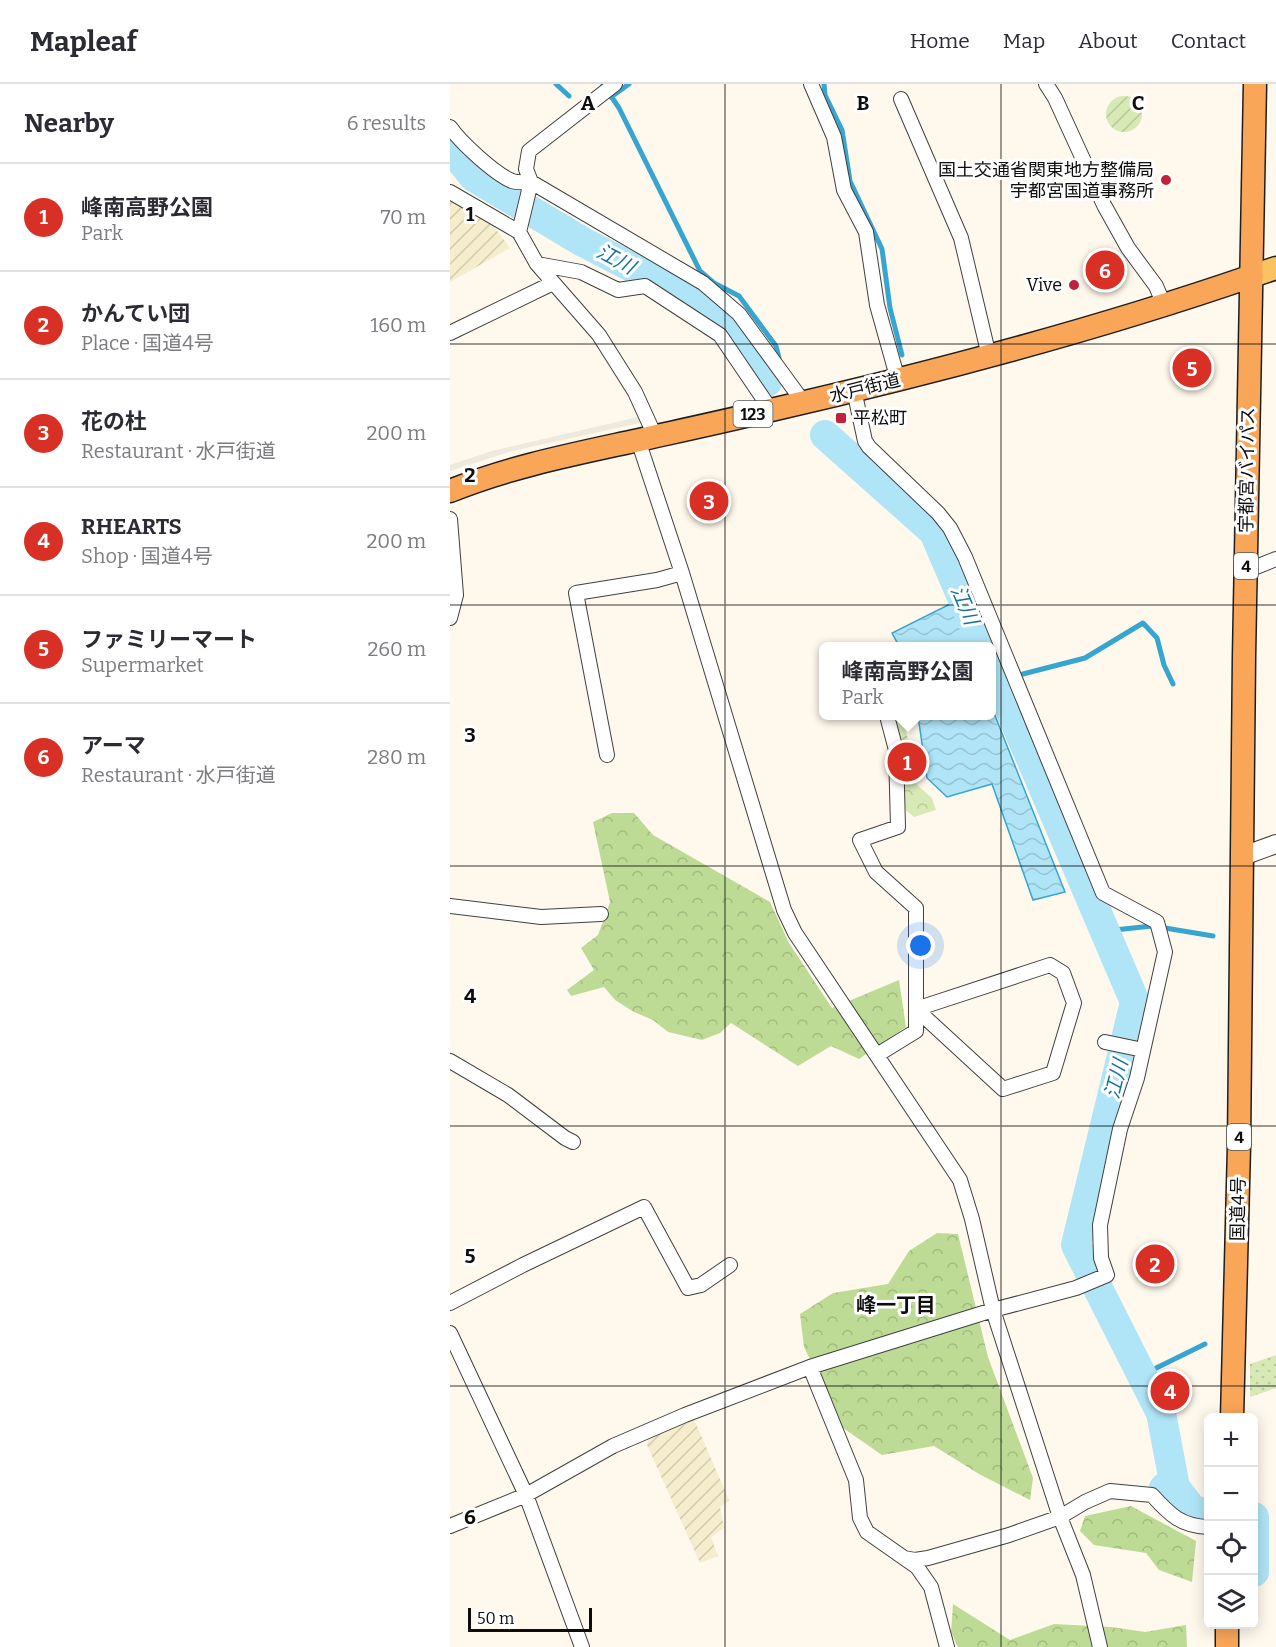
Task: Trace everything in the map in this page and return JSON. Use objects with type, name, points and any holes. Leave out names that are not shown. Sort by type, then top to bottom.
[{"type":"highway","name":"宇都宮バイパス","points":[[1243,856],[1255,84]]},
{"type":"highway","name":"水戸街道","points":[[450,491],[517,467],[804,403],[989,356],[1164,305],[1252,276]]},
{"type":"highway","name":"国道4号","points":[[1232,1413],[1243,856]]},
{"type":"highway","points":[[1227,1629],[1227,1647]]},
{"type":"main road","name":"水戸街道","points":[[1252,276],[1276,268]]},
{"type":"street","points":[[519,231],[531,182],[526,169],[529,151],[615,84]]},
{"type":"street","points":[[811,84],[834,137],[844,190],[866,232],[877,305],[898,380]]},
{"type":"street","points":[[1046,84],[1055,98],[1104,205],[1128,248],[1156,286],[1164,305]]},
{"type":"street","points":[[901,99],[961,238],[989,356]]},
{"type":"street","points":[[450,127],[457,137],[503,176],[515,182],[531,182],[703,283],[739,314],[804,403]]},
{"type":"street","points":[[450,192],[519,231],[537,264],[599,335],[636,392],[682,573],[784,910],[795,933],[960,1180],[972,1219],[993,1310],[1060,1517],[1083,1575],[1100,1647]]},
{"type":"street","points":[[537,264],[581,272],[618,290],[645,286],[720,335],[771,410]]},
{"type":"street","points":[[450,333],[553,283]]},
{"type":"street","points":[[450,1526],[526,1495],[613,1446],[685,1415],[810,1367],[1081,1285],[1107,1275],[1101,1258],[1100,1225],[1120,1129],[1137,1078],[1140,1049],[1166,952],[1157,922],[1103,893],[965,557],[950,528],[938,513],[865,441],[854,390]]},
{"type":"street","points":[[450,519],[456,595],[450,618]]},
{"type":"street","points":[[1246,571],[1276,559]]},
{"type":"street","points":[[606,755],[576,593],[657,580],[682,573]]},
{"type":"street","points":[[877,1055],[916,1031],[916,908],[876,872],[860,840],[898,827],[896,750],[888,720]]},
{"type":"street","points":[[1243,856],[1276,844]]},
{"type":"street","points":[[450,906],[541,917],[601,914]]},
{"type":"street","points":[[1050,965],[1063,973],[1074,1003],[1053,1073],[1003,1089],[916,1009],[1050,965]]},
{"type":"street","points":[[1109,1043],[1140,1049]]},
{"type":"street","points":[[450,1062],[508,1095],[573,1142]]},
{"type":"street","points":[[450,1303],[644,1207],[688,1288],[701,1285],[730,1265]]},
{"type":"street","points":[[450,1333],[526,1495],[582,1647]]},
{"type":"street","points":[[810,1367],[856,1480],[860,1518],[867,1532],[917,1567],[931,1587],[947,1647]]},
{"type":"street","points":[[904,1558],[915,1560],[928,1558],[1009,1535],[1060,1517],[1110,1491],[1152,1496],[1170,1516],[1194,1526],[1204,1527]]},
{"type":"shaded area","points":[[450,200],[489,220],[510,248],[450,282]]},
{"type":"shaded area","points":[[642,416],[643,421],[640,423],[512,451],[450,471],[450,465],[492,451]]},
{"type":"shaded area","points":[[694,1419],[729,1500],[720,1507],[724,1528],[711,1537],[718,1556],[700,1563],[647,1445],[649,1438]]},
{"type":"green space","points":[[1124,96],[1137,101],[1142,114],[1137,127],[1124,132],[1111,127],[1106,114],[1111,101]]},
{"type":"green space","points":[[896,720],[904,720],[917,785],[932,798],[936,810],[914,817],[904,809],[901,746]]},
{"type":"green space","points":[[612,813],[634,813],[653,835],[770,902],[789,943],[832,1008],[899,980],[906,1027],[859,1059],[831,1046],[798,1066],[731,1023],[720,1033],[702,1040],[668,1032],[653,1020],[615,1000],[604,987],[571,996],[567,990],[594,970],[581,948],[598,935],[610,902],[593,822]]},
{"type":"green space","points":[[937,1233],[958,1234],[988,1357],[1033,1478],[1030,1500],[979,1474],[934,1446],[882,1455],[843,1428],[804,1347],[800,1314],[833,1293],[888,1284],[909,1251]]},
{"type":"green space","points":[[1276,1355],[1276,1388],[1250,1397],[1250,1364]]},
{"type":"green space","points":[[1131,1506],[1196,1541],[1192,1582],[1159,1570],[1146,1553],[1094,1545],[1080,1531],[1085,1516]]},
{"type":"green space","points":[[953,1604],[1010,1640],[1054,1624],[1111,1627],[1145,1632],[1186,1625],[1187,1647],[958,1647],[951,1632]]},
{"type":"water","points":[[952,603],[967,642],[897,642],[892,633]]},
{"type":"water","points":[[996,719],[1065,892],[1033,900],[992,784],[947,797],[927,778],[919,720]]},
{"type":"waterway","points":[[556,84],[569,96]]},
{"type":"waterway","points":[[603,84],[619,108],[700,271],[714,283],[739,296],[776,346],[779,358],[764,378]]},
{"type":"waterway","points":[[611,97],[629,84]]},
{"type":"waterway","points":[[824,84],[825,95],[842,130],[850,181],[882,249],[890,308],[902,355]]},
{"type":"waterway","name":"江川","points":[[450,148],[474,177],[583,242],[722,314],[767,382]]},
{"type":"waterway","name":"江川","points":[[825,435],[934,532],[981,642]]},
{"type":"waterway","points":[[1023,674],[1085,658],[1143,623],[1157,638],[1164,665],[1173,684]]},
{"type":"waterway","name":"江川","points":[[996,677],[1135,1002],[1076,1245],[1161,1413],[1175,1487],[1164,1488]]},
{"type":"waterway","points":[[998,680],[1007,678]]},
{"type":"waterway","points":[[1105,931],[1152,926]]},
{"type":"waterway","points":[[1165,928],[1213,936]]},
{"type":"waterway","points":[[1142,1375],[1205,1344]]},
{"type":"waterway","points":[[1175,1487],[1194,1512],[1202,1512]]},
{"type":"place","name":"国土交通省関東地方整備局 宇都宮国道事務所","points":[[1166,180]]},
{"type":"place","name":"アーマ","points":[[1105,270]]},
{"type":"place","name":"Vive","points":[[1074,285]]},
{"type":"place","name":"ファミリーマート","points":[[1192,368]]},
{"type":"place","name":"平松町","points":[[841,418]]},
{"type":"place","name":"花の杜","points":[[709,501]]},
{"type":"place","name":"峰南高野公園","points":[[907,762]]},
{"type":"place","name":"かんてい団","points":[[1155,1264]]},
{"type":"place","name":"RHEARTS","points":[[1170,1391]]},
{"type":"district","name":"峰一丁目","points":[[896,1305]]}]
